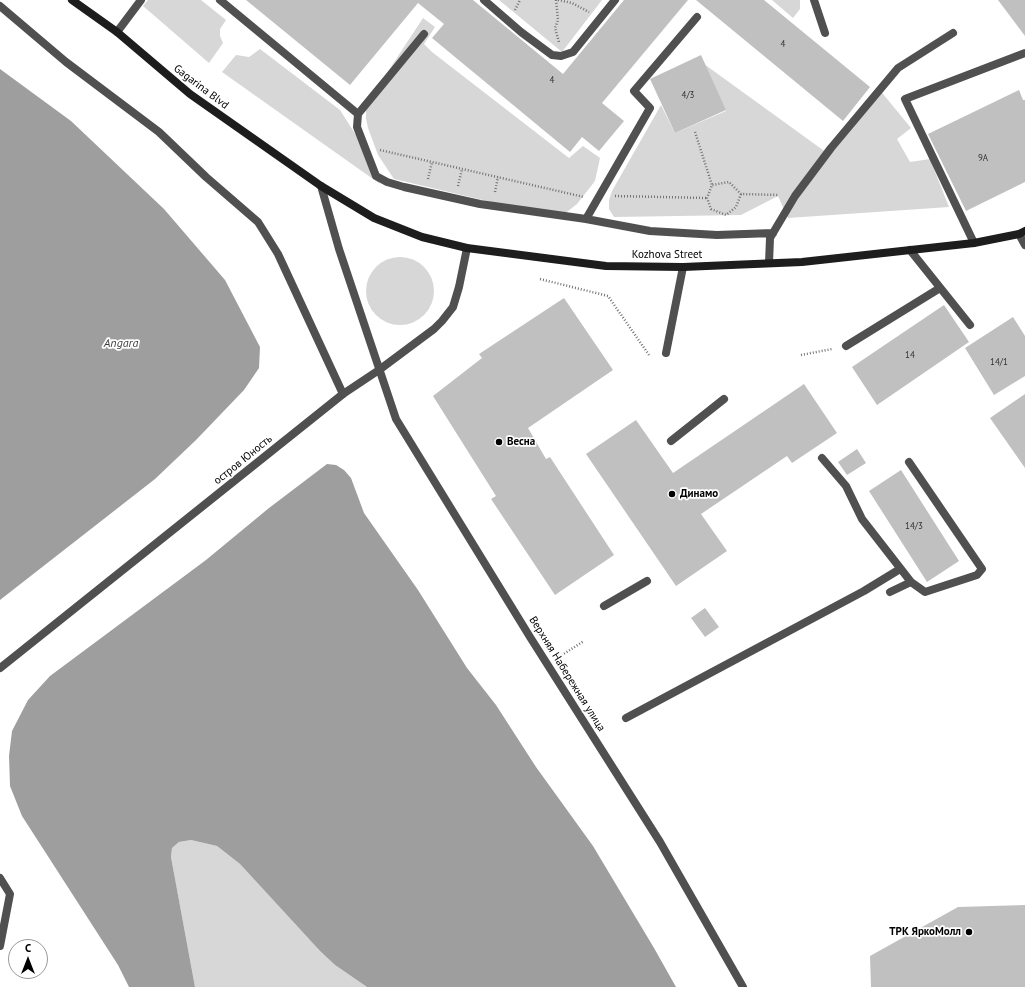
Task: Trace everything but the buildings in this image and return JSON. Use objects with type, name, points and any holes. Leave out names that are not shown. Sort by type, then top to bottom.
[{"type":"street","name":"Gagarina Blvd","points":[[72,0],[83,3],[190,94],[321,186]]},
{"type":"street","points":[[117,32],[141,0]]},
{"type":"street","points":[[220,0],[358,114]]},
{"type":"street","points":[[484,0],[552,56],[561,56],[572,52],[615,0]]},
{"type":"street","points":[[814,0],[825,33]]},
{"type":"street","points":[[0,6],[66,62],[159,132],[206,177],[258,222],[278,254],[343,394]]},
{"type":"street","points":[[586,220],[650,108],[634,91],[697,17]]},
{"type":"street","points":[[769,263],[770,238],[795,196],[831,148],[898,68],[953,33]]},
{"type":"street","points":[[424,34],[358,114],[357,127],[376,176],[387,182],[404,187],[480,204],[650,231],[717,235],[773,233]]},
{"type":"street","points":[[974,242],[905,99],[1025,53]]},
{"type":"street","name":"Kozhova Street","points":[[321,186],[374,218],[422,237],[467,248],[606,266],[683,267],[802,262],[974,242],[1022,232]]},
{"type":"street","name":"Верхняя Набережная улица","points":[[321,186],[339,249],[396,419],[530,637],[660,842],[743,987]]},
{"type":"street","points":[[1022,232],[1025,245]]},
{"type":"street","name":"остров Юность","points":[[0,668],[343,394],[434,330],[453,307],[459,287],[467,248]]},
{"type":"street","points":[[910,250],[970,325]]},
{"type":"street","points":[[666,353],[683,267]]},
{"type":"street","points":[[846,346],[940,288]]},
{"type":"street","points":[[670,442],[724,399]]},
{"type":"street","points":[[822,458],[846,486],[862,519],[911,582],[925,592],[977,575],[982,569],[909,462]]},
{"type":"street","points":[[626,718],[864,591],[900,569]]},
{"type":"street","points":[[604,606],[647,581]]},
{"type":"street","points":[[890,592],[911,582]]},
{"type":"street","points":[[0,878],[10,894],[0,946]]},
{"type":"path","points":[[513,14],[520,0]]},
{"type":"path","points":[[561,56],[555,28],[558,20],[557,0],[572,3],[585,9],[599,19]]},
{"type":"path","points":[[695,132],[712,185],[706,198],[711,209],[726,215],[736,207],[742,194]]},
{"type":"path","points":[[376,149],[583,197]]},
{"type":"path","points":[[712,185],[728,182],[742,194],[795,196]]},
{"type":"path","points":[[611,195],[706,198]]},
{"type":"path","points":[[540,279],[608,296],[649,354]]},
{"type":"path","points":[[802,354],[846,346]]},
{"type":"shaded area","points":[[148,0],[201,0],[226,20],[220,29],[220,36],[223,43],[209,63],[143,6]]},
{"type":"shaded area","points":[[499,0],[602,0],[562,52]]},
{"type":"shaded area","points":[[772,0],[800,0],[800,9],[793,18]]},
{"type":"shaded area","points":[[423,18],[435,27],[424,44],[432,52],[569,158],[583,146],[600,158],[595,181],[577,204],[563,215],[521,209],[394,179],[378,155],[368,128],[366,119],[366,105]]},
{"type":"shaded area","points":[[260,49],[340,110],[359,140],[380,184],[222,72],[236,55],[249,57]]},
{"type":"shaded area","points":[[704,64],[827,153],[879,89],[911,128],[897,139],[910,162],[930,159],[949,207],[788,218],[778,196],[741,215],[614,217],[609,209],[609,200],[612,191],[661,105],[675,133],[726,111]]},
{"type":"shaded area","points":[[400,257],[413,260],[424,267],[431,278],[434,291],[431,304],[424,315],[413,322],[400,325],[387,322],[376,315],[369,304],[366,291],[369,278],[376,267],[387,260]]},
{"type":"shaded area","points":[[191,840],[217,846],[240,864],[320,951],[335,965],[367,987],[195,987],[171,857],[172,848],[179,842]]},
{"type":"water","name":"Angara","points":[[0,69],[71,121],[164,209],[225,280],[260,347],[259,368],[244,390],[196,440],[155,479],[0,600]]},
{"type":"water","points":[[327,464],[336,465],[344,470],[351,478],[364,513],[418,590],[467,668],[496,705],[536,767],[593,846],[676,987],[367,987],[335,965],[320,951],[240,864],[217,846],[191,840],[179,842],[172,848],[171,857],[195,987],[129,987],[118,965],[22,816],[10,786],[9,756],[12,731],[28,700],[50,676],[206,560],[269,508]]},
{"type":"place","name":"Весна","points":[[499,442]]},
{"type":"place","name":"Динамо","points":[[672,494]]},
{"type":"place","name":"ТРК ЯркоМолл","points":[[969,932]]}]
